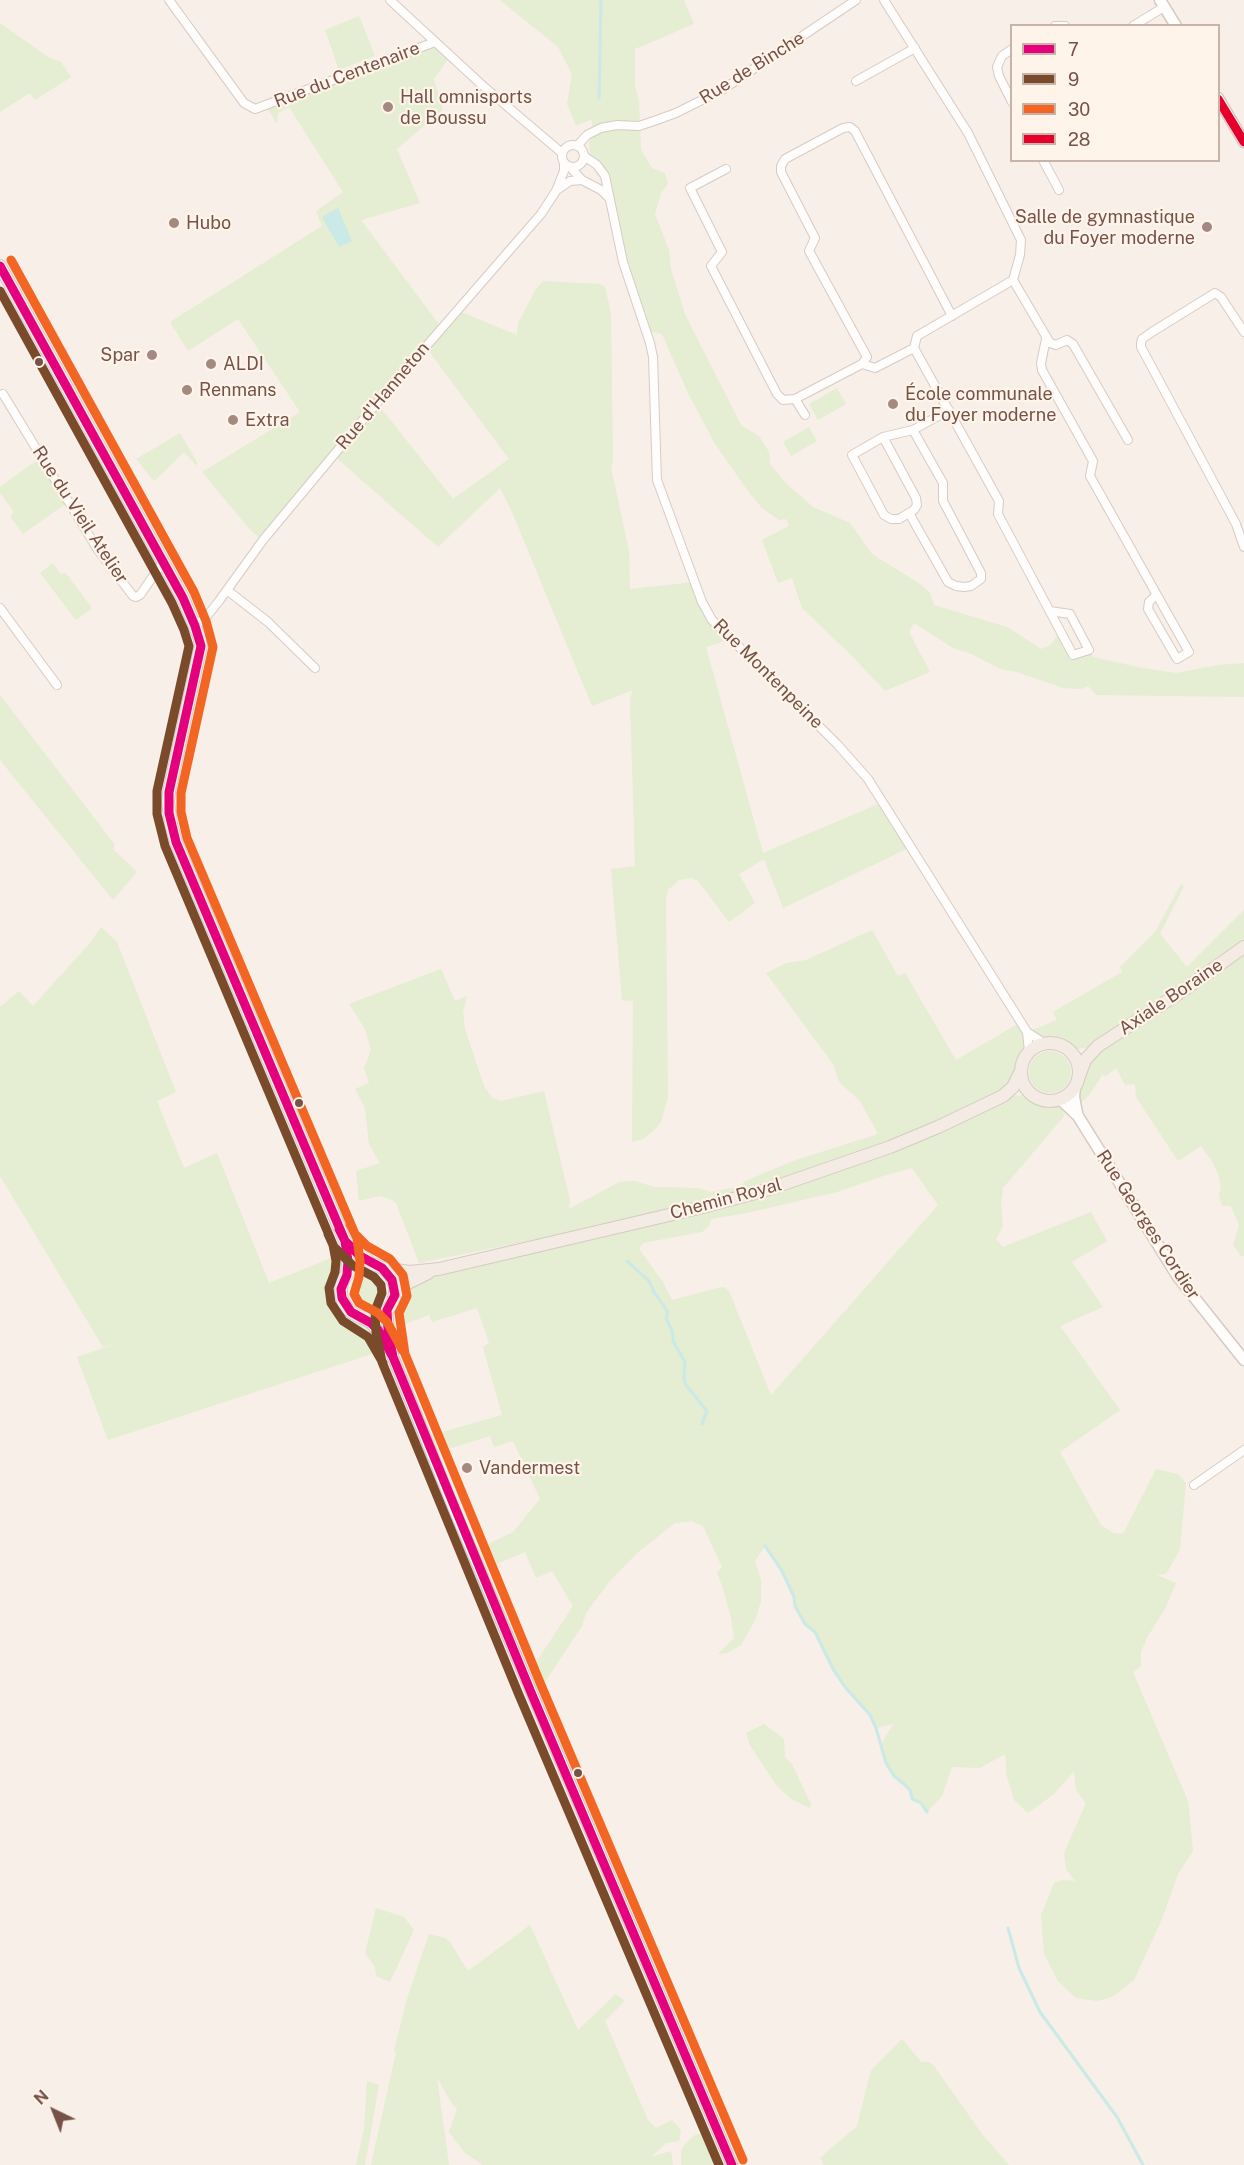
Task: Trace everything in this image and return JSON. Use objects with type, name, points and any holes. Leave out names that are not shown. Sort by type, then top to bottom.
[{"type":"main road","points":[[1162,3],[1175,24]]},
{"type":"main road","points":[[1220,101],[1244,142]]},
{"type":"main road","points":[[0,267],[163,562],[195,626],[201,646],[169,792],[171,824],[345,1241],[348,1260],[347,1275],[341,1289],[345,1306],[378,1330],[393,1357],[530,1690],[732,2165]]},
{"type":"main road","name":"Axiale Boraine","points":[[1077,1083],[1085,1060],[1098,1046],[1181,992],[1244,947]]},
{"type":"main road","points":[[1053,1042],[1070,1050],[1078,1064],[1077,1083],[1071,1092],[1060,1099],[1045,1101],[1031,1095],[1020,1073],[1024,1057],[1029,1051],[1044,1043],[1053,1042]]},
{"type":"main road","name":"Axiale Boraine","points":[[1070,1050],[1098,1046]]},
{"type":"main road","name":"Chemin Royal","points":[[377,1266],[410,1272],[439,1269],[766,1190],[890,1147],[1003,1096],[1013,1087],[1020,1073]]},
{"type":"main road","name":"Rue Georges Cordier","points":[[1077,1083],[1074,1097],[1078,1116]]},
{"type":"main road","name":"Chemin Royal","points":[[1003,1096],[1031,1095]]},
{"type":"main road","name":"Rue Georges Cordier","points":[[1060,1099],[1078,1116],[1178,1277],[1244,1360]]},
{"type":"main road","points":[[345,1241],[392,1280],[395,1295],[390,1306],[388,1330],[393,1357]]},
{"type":"main road","points":[[347,1275],[358,1266],[377,1266]]},
{"type":"main road","name":"Chemin Royal","points":[[390,1306],[406,1284],[439,1269]]},
{"type":"main road","points":[[358,1316],[374,1317],[390,1306]]},
{"type":"street","name":"Rue du Centenaire","points":[[169,0],[244,102],[255,109],[435,42]]},
{"type":"street","points":[[390,0],[562,153],[567,165],[582,180],[601,190],[608,199]]},
{"type":"street","name":"Rue de Binche","points":[[577,146],[587,135],[601,128],[639,126],[722,90],[856,0]]},
{"type":"street","points":[[884,0],[968,134],[1021,240],[1020,255],[1013,280],[917,336],[914,348],[999,501],[998,514],[1073,655],[1089,650],[1070,614],[1050,611]]},
{"type":"street","points":[[1136,24],[1162,3]]},
{"type":"street","points":[[856,81],[915,48]]},
{"type":"street","points":[[1010,50],[1002,56],[997,67],[1010,100]]},
{"type":"street","points":[[726,169],[690,188],[722,252],[711,266],[777,394],[783,400],[795,399],[862,364],[867,357],[808,251],[815,238],[781,172],[785,159],[843,128],[850,127],[855,131],[952,316]]},
{"type":"street","points":[[562,153],[570,146],[577,146],[582,150],[584,156],[579,166],[567,165]]},
{"type":"street","name":"Rue Montenpeine","points":[[584,156],[597,165],[605,176],[623,262],[652,350],[657,480],[702,602],[712,620],[837,744],[868,778],[1028,1032],[1044,1043]]},
{"type":"street","points":[[1044,162],[1059,190]]},
{"type":"street","name":"Rue d'Hanneton","points":[[195,626],[207,616],[228,590],[283,515],[425,346],[541,214],[556,191],[567,165]]},
{"type":"street","points":[[556,191],[565,183],[582,180]]},
{"type":"street","points":[[1013,280],[1047,339],[1053,345],[1067,340],[1073,344],[1128,441]]},
{"type":"street","points":[[1244,332],[1221,297],[1215,293],[1152,332],[1141,342],[1141,347],[1240,523],[1244,547]]},
{"type":"street","points":[[1047,339],[1041,363],[1042,370],[1093,461],[1090,476],[1189,652],[1177,658],[1148,609],[1149,602],[1156,595]]},
{"type":"street","points":[[862,364],[876,368],[914,348]]},
{"type":"street","name":"Rue du Vieil Atelier","points":[[3,394],[98,550],[133,596],[140,595],[163,562]]},
{"type":"street","points":[[795,399],[805,415]]},
{"type":"street","points":[[883,437],[916,498],[917,505],[899,519],[891,519],[884,515],[852,455],[883,437],[913,430],[949,410]]},
{"type":"street","points":[[909,513],[948,582],[964,587],[971,586],[981,579],[981,573],[943,501],[943,483],[913,430]]},
{"type":"street","points":[[228,590],[268,622],[315,668]]},
{"type":"street","points":[[0,608],[57,685]]},
{"type":"street","name":"Rue Montenpeine","points":[[1028,1032],[1029,1051]]},
{"type":"street","points":[[1194,1485],[1244,1450]]},
{"type":"green space","points":[[500,0],[684,0],[694,24],[635,49],[635,85],[639,101],[641,150],[652,168],[665,173],[668,184],[661,193],[655,214],[669,250],[671,269],[685,314],[741,425],[759,436],[769,452],[770,464],[787,484],[813,507],[850,523],[872,554],[920,584],[930,593],[934,605],[1007,627],[1041,649],[1051,645],[1060,631],[1073,655],[1089,650],[1093,657],[1142,668],[1176,673],[1218,665],[1244,663],[1244,697],[1096,695],[1088,686],[1081,689],[1063,688],[1017,672],[1000,669],[972,654],[953,648],[914,623],[909,632],[930,672],[885,691],[802,608],[792,578],[778,583],[762,540],[789,526],[786,519],[779,520],[762,508],[748,491],[715,444],[688,393],[662,334],[647,331],[628,278],[605,176],[591,158],[589,142],[599,130],[592,133],[592,119],[576,126],[567,104],[572,74],[558,47]]},
{"type":"green space","points":[[359,16],[375,56],[339,70],[325,30]]},
{"type":"green space","points":[[0,23],[48,57],[61,62],[71,77],[35,100],[30,93],[0,112]]},
{"type":"green space","points":[[435,42],[450,56],[434,79],[443,110],[397,149],[420,203],[361,220],[441,327],[456,310],[517,335],[518,323],[536,289],[543,281],[600,284],[605,287],[611,313],[613,461],[611,467],[629,551],[630,589],[694,582],[702,602],[730,639],[706,647],[763,853],[883,802],[911,847],[783,908],[764,859],[739,874],[755,903],[729,922],[698,881],[691,878],[679,880],[668,890],[666,899],[668,1097],[661,1122],[643,1139],[632,1142],[633,1001],[622,1000],[611,869],[635,866],[630,698],[633,690],[592,706],[500,488],[438,547],[333,455],[263,540],[251,531],[202,472],[300,412],[238,319],[188,351],[170,322],[322,226],[316,211],[343,192],[289,107],[278,113],[277,124],[266,106]],"holes":[[[425,346],[509,459],[453,499],[377,403]]]},
{"type":"green space","points":[[837,388],[846,404],[818,420],[809,404]]},
{"type":"green space","points":[[809,427],[817,441],[791,456],[783,442]]},
{"type":"green space","points":[[180,433],[198,464],[196,465],[184,452],[154,481],[136,459]]},
{"type":"green space","points":[[41,457],[68,502],[23,534],[10,516],[14,512],[0,493],[0,487]]},
{"type":"green space","points":[[53,563],[61,575],[65,572],[92,608],[76,620],[40,573]]},
{"type":"green space","points":[[0,695],[115,845],[113,849],[137,872],[113,900],[0,760]]},
{"type":"green space","points":[[1181,884],[1184,886],[1160,934],[1187,967],[1244,910],[1244,1256],[1241,1256],[1233,1245],[1239,1225],[1231,1206],[1222,1206],[1218,1173],[1201,1146],[1178,1161],[1136,1097],[1135,1084],[1125,1085],[1116,1068],[1106,1076],[1102,1075],[1090,1094],[1076,1108],[1074,1097],[1097,1046],[1070,1050],[1053,1042],[1035,1046],[1024,1057],[1020,1073],[1004,1096],[1031,1095],[1045,1101],[1060,1099],[1068,1106],[1062,1111],[1065,1115],[1003,1188],[1001,1204],[1003,1226],[996,1239],[1003,1247],[1091,1212],[1107,1241],[1072,1262],[1103,1307],[1060,1326],[1120,1410],[1060,1452],[1101,1525],[1113,1533],[1123,1534],[1156,1469],[1178,1474],[1186,1483],[1180,1549],[1166,1574],[1157,1575],[1176,1583],[1166,1607],[1141,1651],[1141,1666],[1133,1672],[1188,1801],[1193,1851],[1178,1874],[1162,1919],[1134,1980],[1112,1997],[1097,2001],[1076,1998],[1058,1981],[1044,1954],[1041,1915],[1054,1883],[1063,1880],[1075,1881],[1066,1869],[1064,1853],[1086,1803],[1076,1790],[1074,1771],[1054,1794],[1028,1813],[1014,1800],[1007,1777],[1005,1754],[980,1768],[952,1767],[942,1796],[927,1812],[921,1803],[912,1799],[910,1790],[894,1776],[886,1763],[881,1744],[893,1724],[876,1728],[870,1715],[845,1687],[833,1669],[815,1632],[805,1624],[795,1606],[794,1597],[782,1571],[765,1546],[755,1561],[761,1580],[761,1601],[756,1618],[741,1645],[727,1653],[718,1654],[734,1638],[731,1618],[717,1573],[722,1567],[703,1526],[692,1521],[675,1523],[637,1553],[609,1582],[586,1613],[582,1626],[543,1685],[540,1689],[530,1690],[523,1673],[533,1667],[573,1606],[552,1571],[536,1578],[525,1552],[480,1571],[472,1552],[513,1532],[540,1499],[513,1441],[494,1447],[490,1436],[432,1454],[425,1437],[502,1415],[483,1347],[489,1343],[477,1308],[432,1322],[429,1315],[395,1328],[394,1324],[395,1316],[410,1289],[422,1283],[421,1280],[548,1237],[419,1263],[396,1203],[379,1196],[359,1201],[356,1171],[380,1163],[369,1144],[365,1108],[355,1089],[369,1083],[364,1068],[371,1050],[365,1029],[349,1004],[441,969],[455,1001],[467,996],[463,1012],[465,1029],[484,1086],[492,1098],[501,1101],[544,1091],[570,1200],[569,1209],[619,1182],[635,1181],[654,1187],[698,1188],[711,1192],[741,1186],[745,1181],[793,1161],[878,1134],[860,1101],[839,1082],[833,1064],[766,973],[787,963],[806,960],[872,930],[898,976],[905,973],[956,1060],[1021,1022],[1028,1032],[1057,1020],[1053,1012],[1122,972],[1120,967],[1155,932]],"holes":[[[912,1168],[938,1205],[771,1395],[729,1291],[724,1287],[672,1300],[663,1282],[639,1249],[643,1243],[702,1232],[709,1226],[711,1219],[837,1192]]]},
{"type":"green space","points":[[101,927],[117,942],[176,1092],[157,1101],[184,1168],[217,1153],[269,1283],[346,1252],[347,1275],[341,1289],[342,1298],[351,1312],[371,1323],[387,1349],[108,1440],[77,1357],[115,1344],[103,1347],[0,1176],[0,1007],[19,991],[33,1006],[90,943]]},
{"type":"green space","points":[[1050,1051],[1065,1057],[1071,1072],[1065,1087],[1050,1093],[1035,1087],[1029,1072],[1035,1057]]},
{"type":"green space","points":[[368,1273],[381,1278],[386,1291],[381,1304],[368,1309],[355,1304],[350,1291],[355,1278]]},
{"type":"green space","points":[[764,1724],[784,1739],[785,1757],[792,1764],[811,1804],[810,1808],[791,1799],[776,1785],[750,1745],[746,1733]]},
{"type":"green space","points":[[376,1908],[404,1917],[414,1930],[390,1982],[376,1976],[375,1967],[365,1953]]},
{"type":"green space","points":[[530,1925],[578,2030],[616,1994],[625,2001],[605,2021],[648,2120],[656,2128],[672,2120],[681,2130],[679,2141],[666,2143],[651,2157],[671,2151],[673,2165],[483,2165],[465,2153],[449,2132],[457,2109],[437,2077],[449,2165],[371,2165],[396,2052],[394,2050],[407,1999],[429,1934],[445,1938],[450,1942],[468,1971]]},
{"type":"green space","points":[[902,2039],[921,2062],[929,2062],[934,2066],[982,2134],[1009,2165],[824,2165],[820,2158],[857,2126],[871,2070]]},
{"type":"green space","points":[[367,2081],[379,2085],[365,2165],[356,2165],[364,2129]]},
{"type":"green space","points":[[710,2131],[725,2165],[681,2165],[681,2150],[688,2141],[695,2135]]},
{"type":"water","points":[[338,208],[352,241],[339,247],[322,217]]},
{"type":"waterway","points":[[599,98],[601,0]]},
{"type":"waterway","points":[[627,1261],[649,1281],[668,1312],[666,1318],[673,1333],[673,1341],[685,1362],[686,1385],[707,1411],[702,1424]]},
{"type":"waterway","points":[[765,1546],[782,1571],[794,1597],[795,1606],[805,1624],[815,1632],[833,1669],[845,1687],[870,1715],[886,1763],[894,1776],[910,1790],[912,1799],[921,1803],[927,1812]]},
{"type":"waterway","points":[[1008,1928],[1019,1968],[1040,2012],[1117,2117],[1143,2165]]},
{"type":"transit line","name":"28","points":[[1220,102],[1244,142]]},
{"type":"transit line","name":"30","points":[[11,260],[194,592],[206,621],[213,647],[181,793],[181,812],[187,838],[355,1234],[367,1246],[390,1259],[403,1275],[407,1296],[399,1313],[405,1354],[541,1685],[743,2160]]},
{"type":"transit line","name":"7","points":[[0,266],[183,598],[195,626],[201,646],[169,792],[169,813],[176,842],[345,1241],[360,1256],[382,1268],[392,1280],[395,1295],[387,1310],[393,1357],[530,1690],[732,2165]]},
{"type":"transit line","name":"9","points":[[0,291],[172,603],[184,630],[189,646],[157,791],[157,814],[165,846],[334,1247],[352,1265],[374,1277],[381,1285],[382,1293],[375,1311],[376,1332],[382,1362],[519,1695],[719,2165]]},
{"type":"transit line","name":"30","points":[[350,1224],[357,1238],[360,1261],[359,1277],[354,1294],[359,1303],[378,1313],[387,1322],[403,1351]]},
{"type":"transit line","name":"7","points":[[339,1229],[345,1241],[348,1261],[347,1275],[341,1289],[342,1298],[351,1312],[371,1323],[378,1330],[393,1357]]},
{"type":"transit line","name":"9","points":[[328,1234],[336,1261],[329,1288],[331,1303],[343,1321],[368,1337],[383,1363]]},
{"type":"place","name":"Hall omnisports de Boussu","points":[[388,107]]},
{"type":"place","name":"Hubo","points":[[174,223]]},
{"type":"place","name":"Salle de gymnastique du Foyer moderne","points":[[1207,227]]},
{"type":"place","name":"Spar","points":[[152,355]]},
{"type":"place","name":"ALDI","points":[[211,364]]},
{"type":"place","name":"Renmans","points":[[187,390]]},
{"type":"place","name":"École communale du Foyer moderne","points":[[893,404]]},
{"type":"place","name":"Extra","points":[[233,420]]},
{"type":"place","name":"Vandermest","points":[[467,1468]]}]
